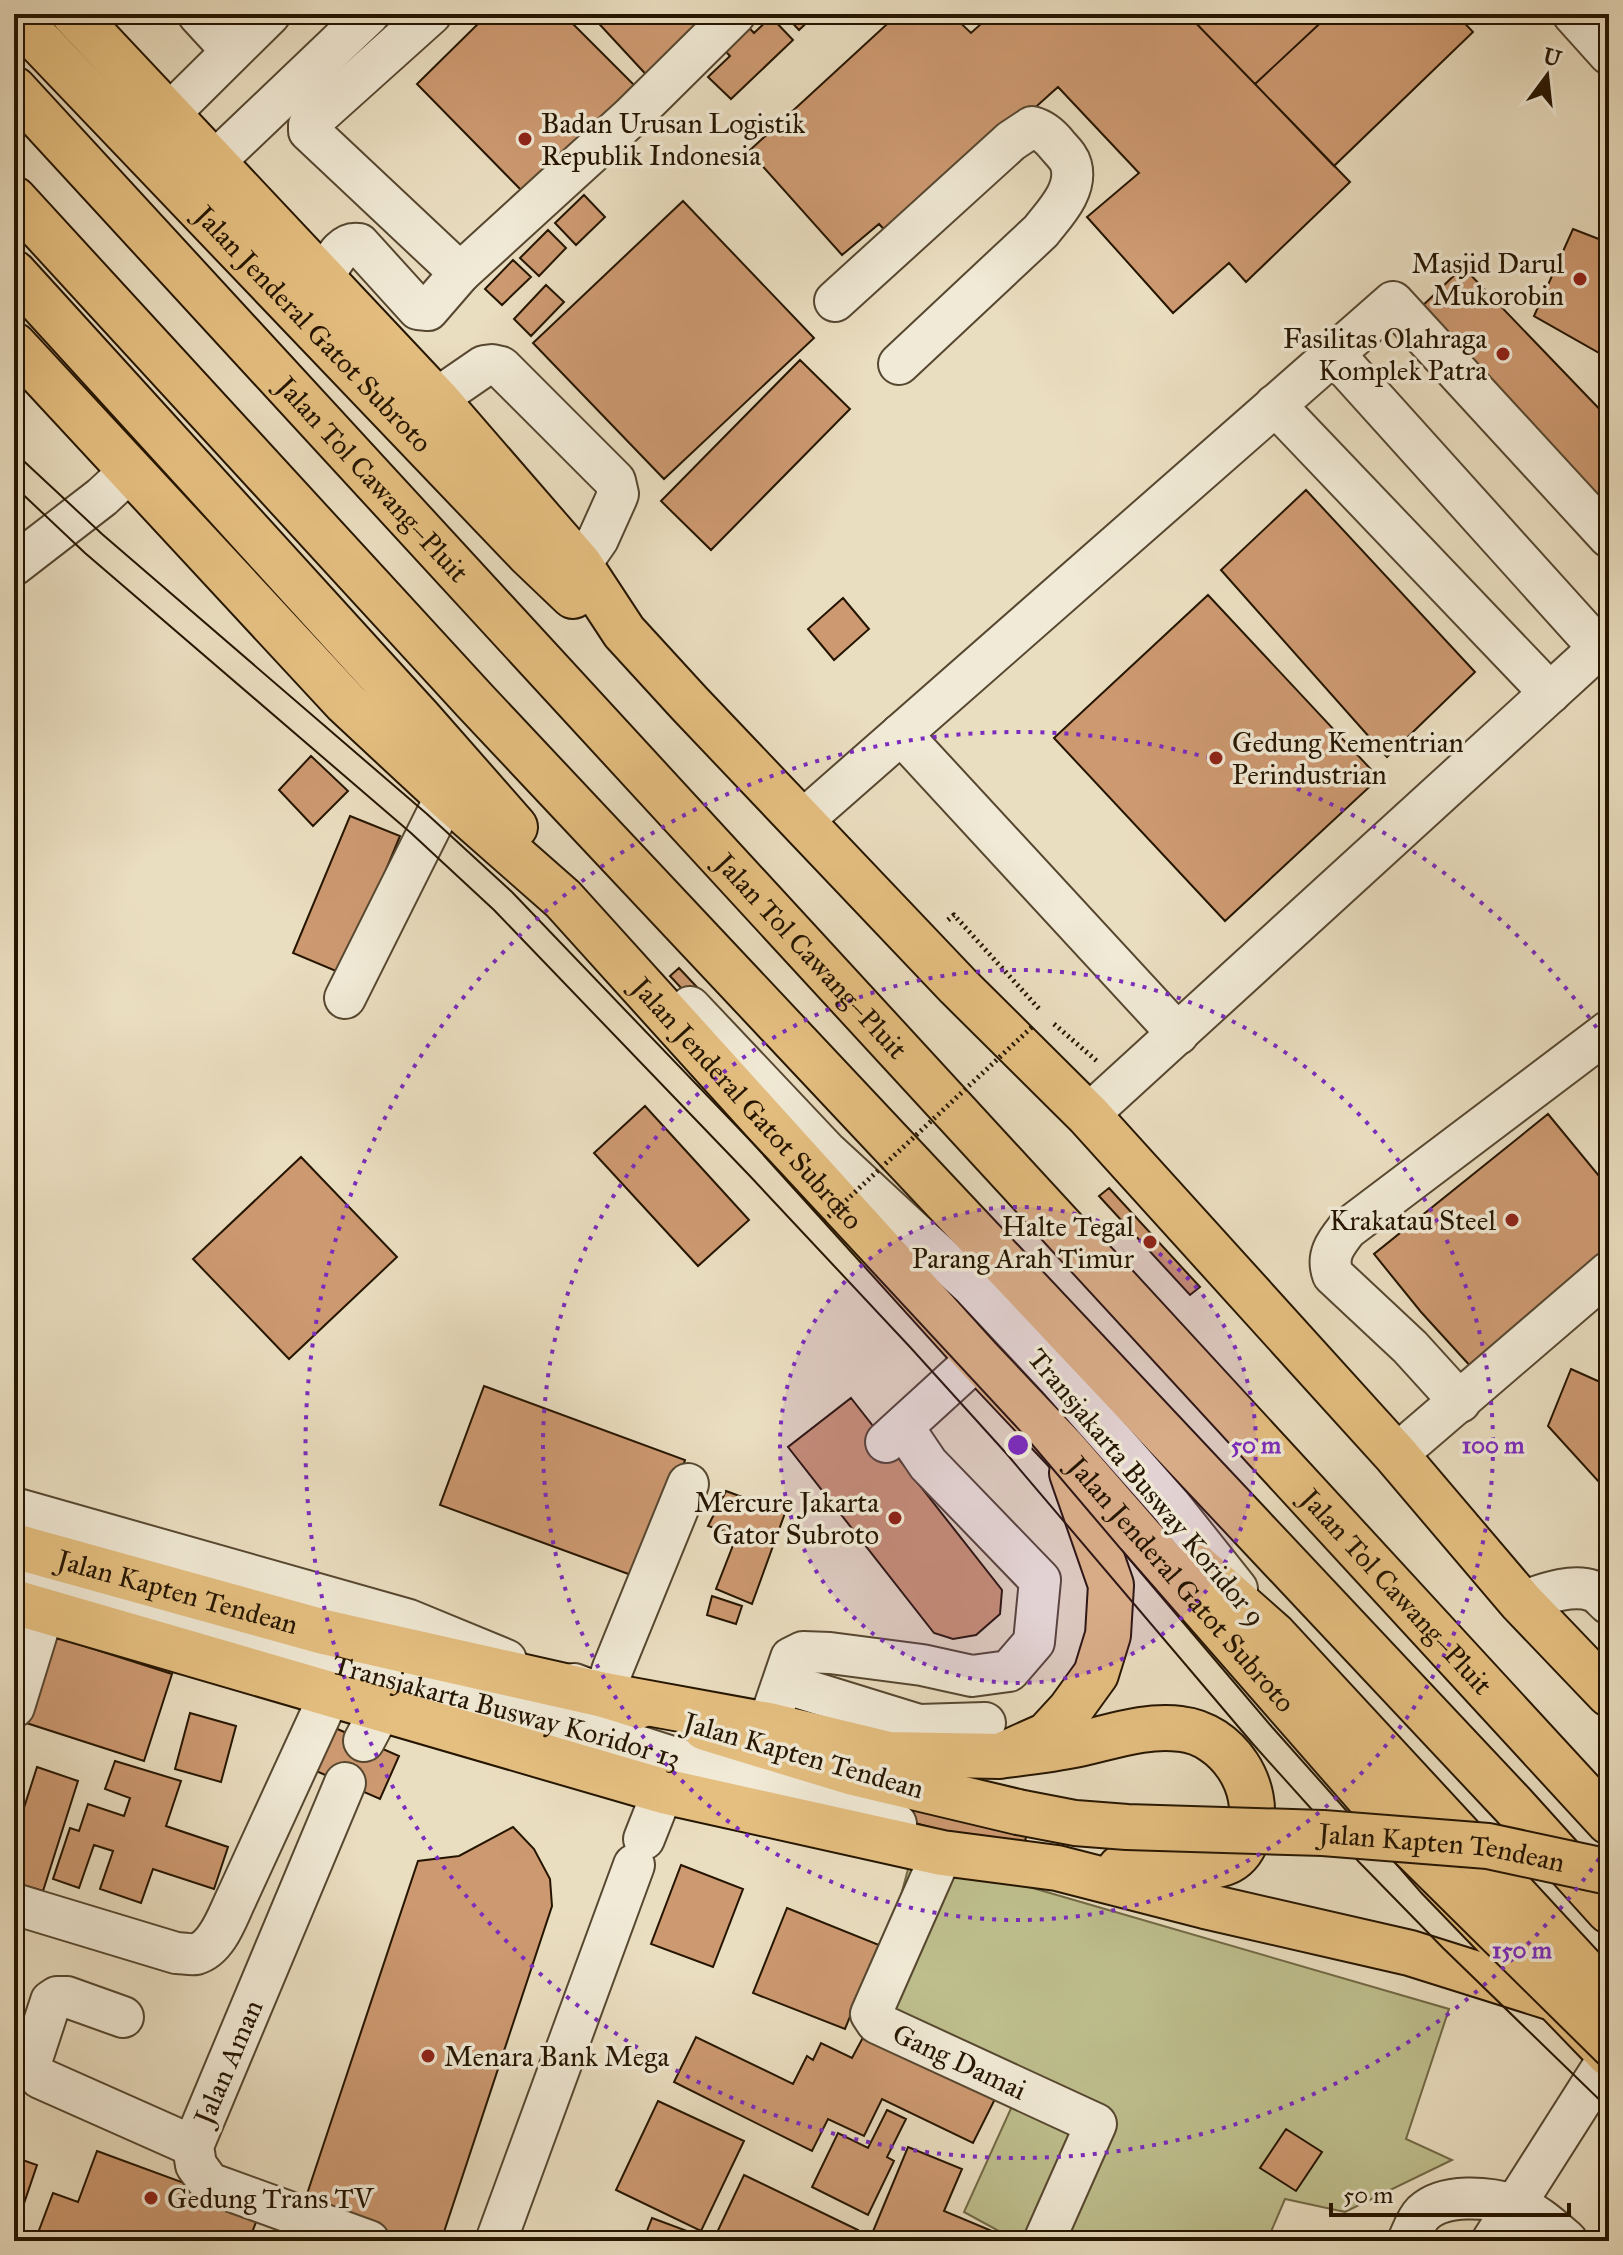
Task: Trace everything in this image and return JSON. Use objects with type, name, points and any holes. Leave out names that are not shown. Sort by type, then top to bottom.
[{"type":"main road","name":"Jalan Jenderal Gatot Subroto","points":[[74,14],[436,399],[580,565],[624,632],[748,767],[958,986],[1088,1115],[1396,1455],[1521,1602],[1609,1694]]},
{"type":"main road","name":"Jalan Jenderal Gatot Subroto","points":[[14,15],[571,595],[624,632]]},
{"type":"main road","name":"Jalan Tol Cawang–Pluit","points":[[14,89],[1609,1822]]},
{"type":"main road","points":[[14,199],[475,701],[1514,1806],[1609,1911]]},
{"type":"main road","name":"Jalan Jenderal Gatot Subroto","points":[[14,273],[420,719],[519,833],[563,899],[823,1204],[978,1358],[1063,1448],[1438,1877],[1609,2056]]},
{"type":"main road","name":"Jalan Jenderal Gatot Subroto","points":[[14,345],[346,703],[563,899]]},
{"type":"main road","points":[[604,1695],[768,1725],[888,1754],[993,1739],[1047,1735],[1096,1674],[1108,1635],[1111,1585],[1063,1448]]},
{"type":"main road","points":[[1095,1485],[1199,1567],[1274,1635],[1609,1997]]},
{"type":"main road","name":"Jalan Kapten Tendean","points":[[14,1546],[324,1632],[604,1695],[755,1745],[850,1772],[1018,1812],[1075,1823],[1127,1827],[1323,1833],[1488,1846],[1609,1872]]},
{"type":"main road","name":"Jalan Kapten Tendean","points":[[29,1606],[331,1692],[373,1725],[942,1853],[1057,1868],[1410,1953],[1553,1998]]},
{"type":"main road","points":[[993,1739],[1050,1750],[1156,1729],[1181,1729],[1201,1734],[1219,1745],[1234,1759],[1244,1776],[1253,1800],[1252,1821],[1245,1844],[1232,1860],[1215,1866],[1178,1868],[1057,1868]]},
{"type":"street","points":[[198,14],[232,51]]},
{"type":"street","points":[[169,114],[270,14]]},
{"type":"street","points":[[214,162],[369,14]]},
{"type":"street","points":[[431,14],[313,120],[309,131],[460,273]]},
{"type":"street","points":[[323,277],[346,245],[359,244],[418,309],[428,310],[460,273],[633,115],[735,14]]},
{"type":"street","points":[[1573,14],[1609,54]]},
{"type":"street","points":[[835,301],[1011,141],[1032,127],[1049,135],[1071,162],[1069,190],[1061,206],[1041,231],[899,364]]},
{"type":"street","points":[[802,821],[1393,302],[1609,537]]},
{"type":"street","points":[[1088,1115],[1604,645],[1334,354]]},
{"type":"street","points":[[436,399],[484,366],[501,367],[615,481],[616,499],[598,539],[580,565]]},
{"type":"street","points":[[1275,405],[1550,693]]},
{"type":"street","points":[[14,565],[130,471]]},
{"type":"street","points":[[901,734],[1178,1034]]},
{"type":"street","points":[[345,998],[446,796]]},
{"type":"street","name":"Transjakarta Busway Koridor 9","points":[[563,899],[649,965],[672,987],[857,1181],[972,1286],[1056,1376],[1171,1506],[1274,1635],[1338,1729],[1452,1857],[1609,2022]]},
{"type":"street","points":[[1460,1402],[1410,1347],[1333,1275],[1329,1265],[1330,1255],[1347,1229],[1609,1031]]},
{"type":"street","name":"Transjakarta Busway Koridor 9","points":[[791,1114],[823,1204]]},
{"type":"street","points":[[1396,1455],[1609,1272]]},
{"type":"street","points":[[768,1725],[791,1658],[803,1652],[922,1665],[972,1676],[1009,1671],[1034,1642],[1040,1580],[928,1464],[894,1434],[978,1358]]},
{"type":"street","points":[[604,1695],[688,1484]]},
{"type":"street","name":"Transjakarta Busway Koridor 13","points":[[14,1508],[409,1620],[506,1660],[604,1695]]},
{"type":"street","name":"Transjakarta Busway Koridor 13","points":[[14,1578],[619,1740],[811,1799],[1057,1868]]},
{"type":"street","points":[[1521,1602],[1575,1589],[1595,1592],[1609,1604]]},
{"type":"street","points":[[14,1707],[29,1606]]},
{"type":"street","points":[[783,1683],[919,1725],[993,1739]]},
{"type":"street","points":[[14,1904],[176,1953],[194,1954],[206,1949],[235,1901],[331,1692]]},
{"type":"street","name":"Jalan Aman","points":[[345,1783],[193,2146],[196,2165],[209,2183],[369,2241]]},
{"type":"street","points":[[496,2241],[639,1852],[675,1793]]},
{"type":"street","name":"Transjakarta Busway Koridor 13","points":[[675,1793],[709,1797],[755,1794],[811,1799]]},
{"type":"street","name":"Gang Damai","points":[[942,1853],[871,2014],[877,2023],[1096,2124],[1044,2241]]},
{"type":"street","points":[[123,2017],[67,1997],[57,1997],[51,2001],[31,2062],[33,2069],[40,2078],[193,2146]]},
{"type":"street","points":[[1538,2227],[1609,2056]]},
{"type":"street","points":[[1492,2241],[1538,2227],[1609,2105]]},
{"type":"street","points":[[1408,2241],[1421,2215],[1436,2204],[1452,2201],[1485,2200],[1538,2227]]},
{"type":"path","points":[[945,923],[954,915],[1047,1018],[1122,1084]]},
{"type":"path","points":[[823,1204],[1032,1027]]},
{"type":"green space","points":[[911,1858],[940,1861],[1449,2009],[1406,2139],[1452,2160],[1345,2212],[1285,2199],[1267,2241],[1017,2241],[964,2212],[1018,2093],[869,2014]]},
{"type":"building","name":"Badan Urusan Logistik Republik Indonesia","points":[[488,14],[563,14],[634,85],[524,193],[417,84]]},
{"type":"building","points":[[590,14],[726,14],[653,82]]},
{"type":"building","points":[[784,14],[816,14],[799,30]]},
{"type":"building","points":[[898,14],[951,14],[971,33],[992,14],[1187,14],[1350,182],[1246,282],[1229,263],[1173,313],[1087,217],[1139,173],[1058,87],[891,237],[879,224],[842,255],[749,151]]},
{"type":"building","points":[[1187,14],[1330,14],[1255,84]]},
{"type":"building","points":[[1330,14],[1456,14],[1473,32],[1334,166],[1255,84]]},
{"type":"building","points":[[739,17],[754,33],[771,17],[793,40],[731,99],[708,77],[730,56],[714,39]]},
{"type":"building","points":[[584,195],[605,217],[576,245],[555,223]]},
{"type":"building","points":[[683,201],[814,338],[664,479],[533,343]]},
{"type":"building","name":"Masjid Darul Mukorobin","points":[[1573,229],[1609,243],[1608,358],[1534,316]]},
{"type":"building","points":[[548,230],[566,248],[539,276],[520,258]]},
{"type":"building","points":[[513,260],[531,277],[502,305],[485,289]]},
{"type":"building","name":"Fasilitas Olahraga Komplek Patra","points":[[1463,267],[1609,419],[1609,510],[1417,311]]},
{"type":"building","points":[[546,285],[564,302],[531,336],[514,319]]},
{"type":"building","points":[[800,360],[850,409],[711,550],[661,501]]},
{"type":"building","points":[[1306,490],[1475,672],[1387,757],[1221,570]]},
{"type":"building","name":"Gedung Kementrian Perindustrian","points":[[1208,595],[1379,778],[1225,921],[1054,738]]},
{"type":"building","points":[[843,598],[869,629],[834,660],[808,629]]},
{"type":"building","points":[[311,756],[348,791],[313,826],[279,790]]},
{"type":"building","points":[[350,816],[400,836],[343,974],[293,953]]},
{"type":"building","points":[[679,968],[775,1070],[766,1079],[670,976]]},
{"type":"building","points":[[645,1106],[749,1220],[698,1266],[594,1153]]},
{"type":"building","name":"Krakatau Steel","points":[[1548,1114],[1609,1188],[1609,1253],[1473,1369],[1374,1254]]},
{"type":"building","points":[[301,1157],[397,1257],[289,1359],[193,1259]]},
{"type":"building","name":"Halte Tegal Parang Arah Timur","points":[[1109,1188],[1200,1287],[1190,1295],[1099,1196]]},
{"type":"building","points":[[1571,1369],[1609,1386],[1609,1493],[1548,1426]]},
{"type":"building","points":[[484,1386],[685,1460],[642,1579],[440,1505]]},
{"type":"building","name":"Mercure Jakarta Gator Subroto","points":[[851,1398],[1002,1590],[1000,1614],[976,1635],[953,1639],[934,1633],[788,1447]]},
{"type":"building","points":[[726,1491],[785,1513],[752,1604],[716,1589],[737,1535],[708,1526]]},
{"type":"building","points":[[712,1596],[742,1606],[736,1624],[707,1615]]},
{"type":"building","points":[[41,1632],[172,1674],[144,1761],[14,1719]]},
{"type":"building","points":[[190,1713],[236,1726],[221,1782],[175,1769]]},
{"type":"building","points":[[326,1724],[399,1756],[380,1799],[307,1767]]},
{"type":"building","points":[[115,1761],[181,1781],[166,1826],[228,1847],[214,1889],[153,1869],[141,1903],[100,1889],[113,1851],[94,1845],[79,1888],[53,1879],[70,1828],[79,1831],[88,1804],[124,1816],[130,1798],[105,1789]]},
{"type":"building","points":[[781,1762],[1028,1830],[1022,1852],[775,1785]]},
{"type":"building","points":[[37,1767],[78,1781],[43,1891],[14,1882],[14,1839]]},
{"type":"building","name":"Menara Bank Mega","points":[[513,1827],[534,1849],[550,1879],[552,1906],[441,2241],[410,2241],[303,2206],[418,1861],[459,1856]]},
{"type":"building","points":[[681,1865],[743,1889],[713,1967],[651,1944]]},
{"type":"building","points":[[787,1908],[879,1945],[845,2029],[753,1993]]},
{"type":"building","points":[[14,1953],[22,1956],[14,1981]]},
{"type":"building","points":[[867,2030],[998,2093],[973,2143],[882,2099],[864,2136],[828,2119],[812,2151],[674,2082],[696,2037],[793,2084],[807,2056],[813,2060],[821,2043],[852,2058]]},
{"type":"building","points":[[658,2101],[744,2141],[701,2231],[616,2190]]},
{"type":"building","points":[[887,2110],[906,2119],[887,2157],[894,2161],[868,2215],[812,2187],[838,2133],[868,2148]]},
{"type":"building","points":[[1286,2129],[1322,2152],[1296,2191],[1260,2168]]},
{"type":"building","points":[[908,2147],[962,2169],[944,2211],[1004,2236],[1002,2241],[869,2241]]},
{"type":"building","name":"Gedung Trans TV","points":[[97,2151],[260,2211],[249,2241],[35,2241],[53,2193],[78,2202]]},
{"type":"building","points":[[14,2157],[37,2165],[17,2224],[14,2223]]},
{"type":"building","points":[[744,2175],[858,2230],[852,2241],[713,2241]]},
{"type":"building","points":[[652,2218],[698,2235],[696,2241],[643,2241]]},
{"type":"tram line","points":[[14,452],[102,534],[427,814],[512,892],[766,1157],[1024,1435],[1272,1727],[1377,1845],[1609,2074]]},
{"type":"tram line","points":[[14,486],[85,553],[411,833],[494,910],[910,1347],[1005,1452],[1253,1744],[1359,1862],[1609,2109]]},
{"type":"place","name":"Badan Urusan Logistik Republik Indonesia","points":[[525,139]]},
{"type":"place","name":"Masjid Darul Mukorobin","points":[[1580,279]]},
{"type":"place","name":"Fasilitas Olahraga Komplek Patra","points":[[1503,354]]},
{"type":"place","name":"Gedung Kementrian Perindustrian","points":[[1216,758]]},
{"type":"place","name":"Krakatau Steel","points":[[1512,1220]]},
{"type":"place","name":"Halte Tegal Parang Arah Timur","points":[[1150,1242]]},
{"type":"place","name":"Mercure Jakarta Gator Subroto","points":[[895,1518]]},
{"type":"place","name":"Menara Bank Mega","points":[[428,2056]]},
{"type":"place","name":"Gedung Trans TV","points":[[151,2198]]}]
